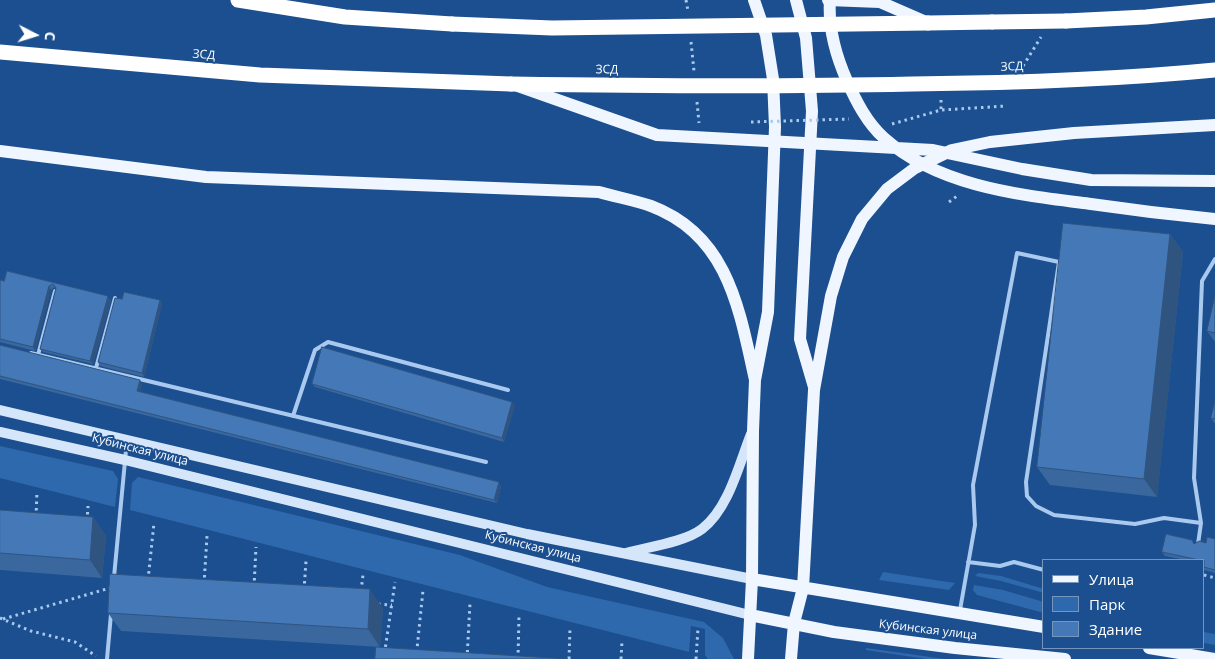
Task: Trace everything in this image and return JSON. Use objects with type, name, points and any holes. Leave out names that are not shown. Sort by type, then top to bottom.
[{"type":"highway","points":[[238,0],[345,17],[552,28],[1137,18],[1215,10]]},
{"type":"highway","name":"ЗСД","points":[[0,52],[260,75],[511,84],[736,87],[990,83],[1146,77],[1215,70]]},
{"type":"main road","points":[[748,659],[752,579],[752,431],[755,380],[768,312],[776,127],[773,79],[766,35],[754,0]]},
{"type":"main road","points":[[796,0],[806,38],[812,111],[800,339],[814,390]]},
{"type":"main road","points":[[928,23],[880,2],[829,0],[829,12],[838,60],[858,104],[883,137],[912,158],[940,172],[1003,191],[1038,198],[1215,220]]},
{"type":"main road","points":[[511,84],[657,135],[933,150],[1013,168],[1092,180],[1215,181]]},
{"type":"main road","points":[[790,659],[794,623],[804,588],[814,390],[831,296],[843,257],[862,219],[887,188],[915,168],[952,150],[990,142],[1074,133],[1215,125]]},
{"type":"main road","points":[[0,151],[206,177],[599,192],[651,206],[694,230],[711,249],[728,280],[741,315],[755,380]]},
{"type":"main road","name":"Кубинская улица","points":[[0,410],[527,534],[752,579],[1042,627]]},
{"type":"main road","points":[[624,554],[685,537],[702,529],[715,515],[726,497],[752,431]]},
{"type":"main road","name":"Кубинская улица","points":[[0,432],[125,460],[750,615],[834,632],[955,648],[1066,659]]},
{"type":"main road","points":[[1174,650],[1215,659]]},
{"type":"lane","points":[[960,612],[975,525],[972,485],[1017,253],[1059,262],[1026,482],[1027,496],[1036,506],[1054,515],[1135,524],[1164,518],[1201,523]]},
{"type":"lane","points":[[1198,544],[1201,523],[1194,478],[1202,281],[1215,259]]},
{"type":"lane","points":[[38,355],[55,291]]},
{"type":"lane","points":[[96,368],[115,298]]},
{"type":"lane","points":[[293,416],[315,350],[328,342],[508,390]]},
{"type":"lane","points":[[28,352],[486,462]]},
{"type":"lane","points":[[113,587],[128,439]]},
{"type":"lane","points":[[968,562],[1000,566],[1014,562],[1042,569]]},
{"type":"lane","points":[[107,659],[112,605]]},
{"type":"path","points":[[686,0],[688,19]]},
{"type":"path","points":[[690,38],[694,76]]},
{"type":"path","points":[[696,95],[699,124],[708,123]]},
{"type":"path","points":[[889,125],[941,110],[1006,106]]},
{"type":"path","points":[[746,122],[851,118]]},
{"type":"path","points":[[35,524],[37,491]]},
{"type":"path","points":[[86,527],[88,506]]},
{"type":"path","points":[[148,590],[154,523]]},
{"type":"path","points":[[204,594],[207,536]]},
{"type":"path","points":[[253,597],[256,547]]},
{"type":"path","points":[[303,600],[306,561]]},
{"type":"path","points":[[361,594],[362,575]]},
{"type":"path","points":[[381,659],[385,650],[395,582]]},
{"type":"path","points":[[1,618],[113,587]]},
{"type":"path","points":[[416,659],[423,590]]},
{"type":"path","points":[[467,659],[470,603]]},
{"type":"path","points":[[376,604],[392,605]]},
{"type":"path","points":[[518,659],[519,615]]},
{"type":"path","points":[[1,618],[31,631],[75,642],[95,655]]},
{"type":"path","points":[[569,659],[570,628]]},
{"type":"path","points":[[696,659],[698,628]]},
{"type":"path","points":[[621,659],[622,641]]},
{"type":"green space","points":[[0,446],[113,471],[118,479],[115,507],[0,478]]},
{"type":"green space","points":[[138,477],[460,555],[547,587],[704,622],[723,638],[734,659],[708,659],[705,655],[705,629],[691,626],[689,652],[130,510],[132,483]]},
{"type":"green space","points":[[883,572],[955,583],[949,590],[879,580]]},
{"type":"green space","points":[[978,573],[1001,576],[1042,588],[1042,592],[1001,581],[975,576]]},
{"type":"green space","points":[[974,585],[1003,590],[1042,601],[1042,612],[977,595],[973,590]]},
{"type":"green space","points":[[1205,632],[1215,634],[1215,645],[1205,643]]},
{"type":"green space","points":[[866,648],[945,659],[926,659],[866,650]]},
{"type":"building","points":[[1063,223],[1170,234],[1144,479],[1037,467]]},
{"type":"building","points":[[7,271],[108,296],[90,361],[40,349],[56,288],[53,284],[49,286],[33,347],[0,339],[0,280],[4,281]]},
{"type":"building","points":[[124,292],[160,300],[142,373],[98,362],[115,298],[122,299]]},
{"type":"building","points":[[1215,296],[1215,333],[1207,331]]},
{"type":"building","points":[[0,345],[140,380],[137,391],[499,482],[494,500],[0,376]]},
{"type":"building","points":[[322,347],[512,402],[502,438],[312,384]]},
{"type":"building","points":[[1215,401],[1215,419],[1211,418]]},
{"type":"building","points":[[0,510],[93,517],[90,560],[0,553]]},
{"type":"building","points":[[1166,534],[1192,540],[1194,544],[1199,541],[1206,543],[1207,537],[1215,539],[1215,570],[1205,567],[1205,559],[1194,559],[1162,552]]},
{"type":"building","points":[[110,574],[370,589],[368,629],[108,613]]},
{"type":"building","points":[[376,647],[568,659],[375,659]]}]
